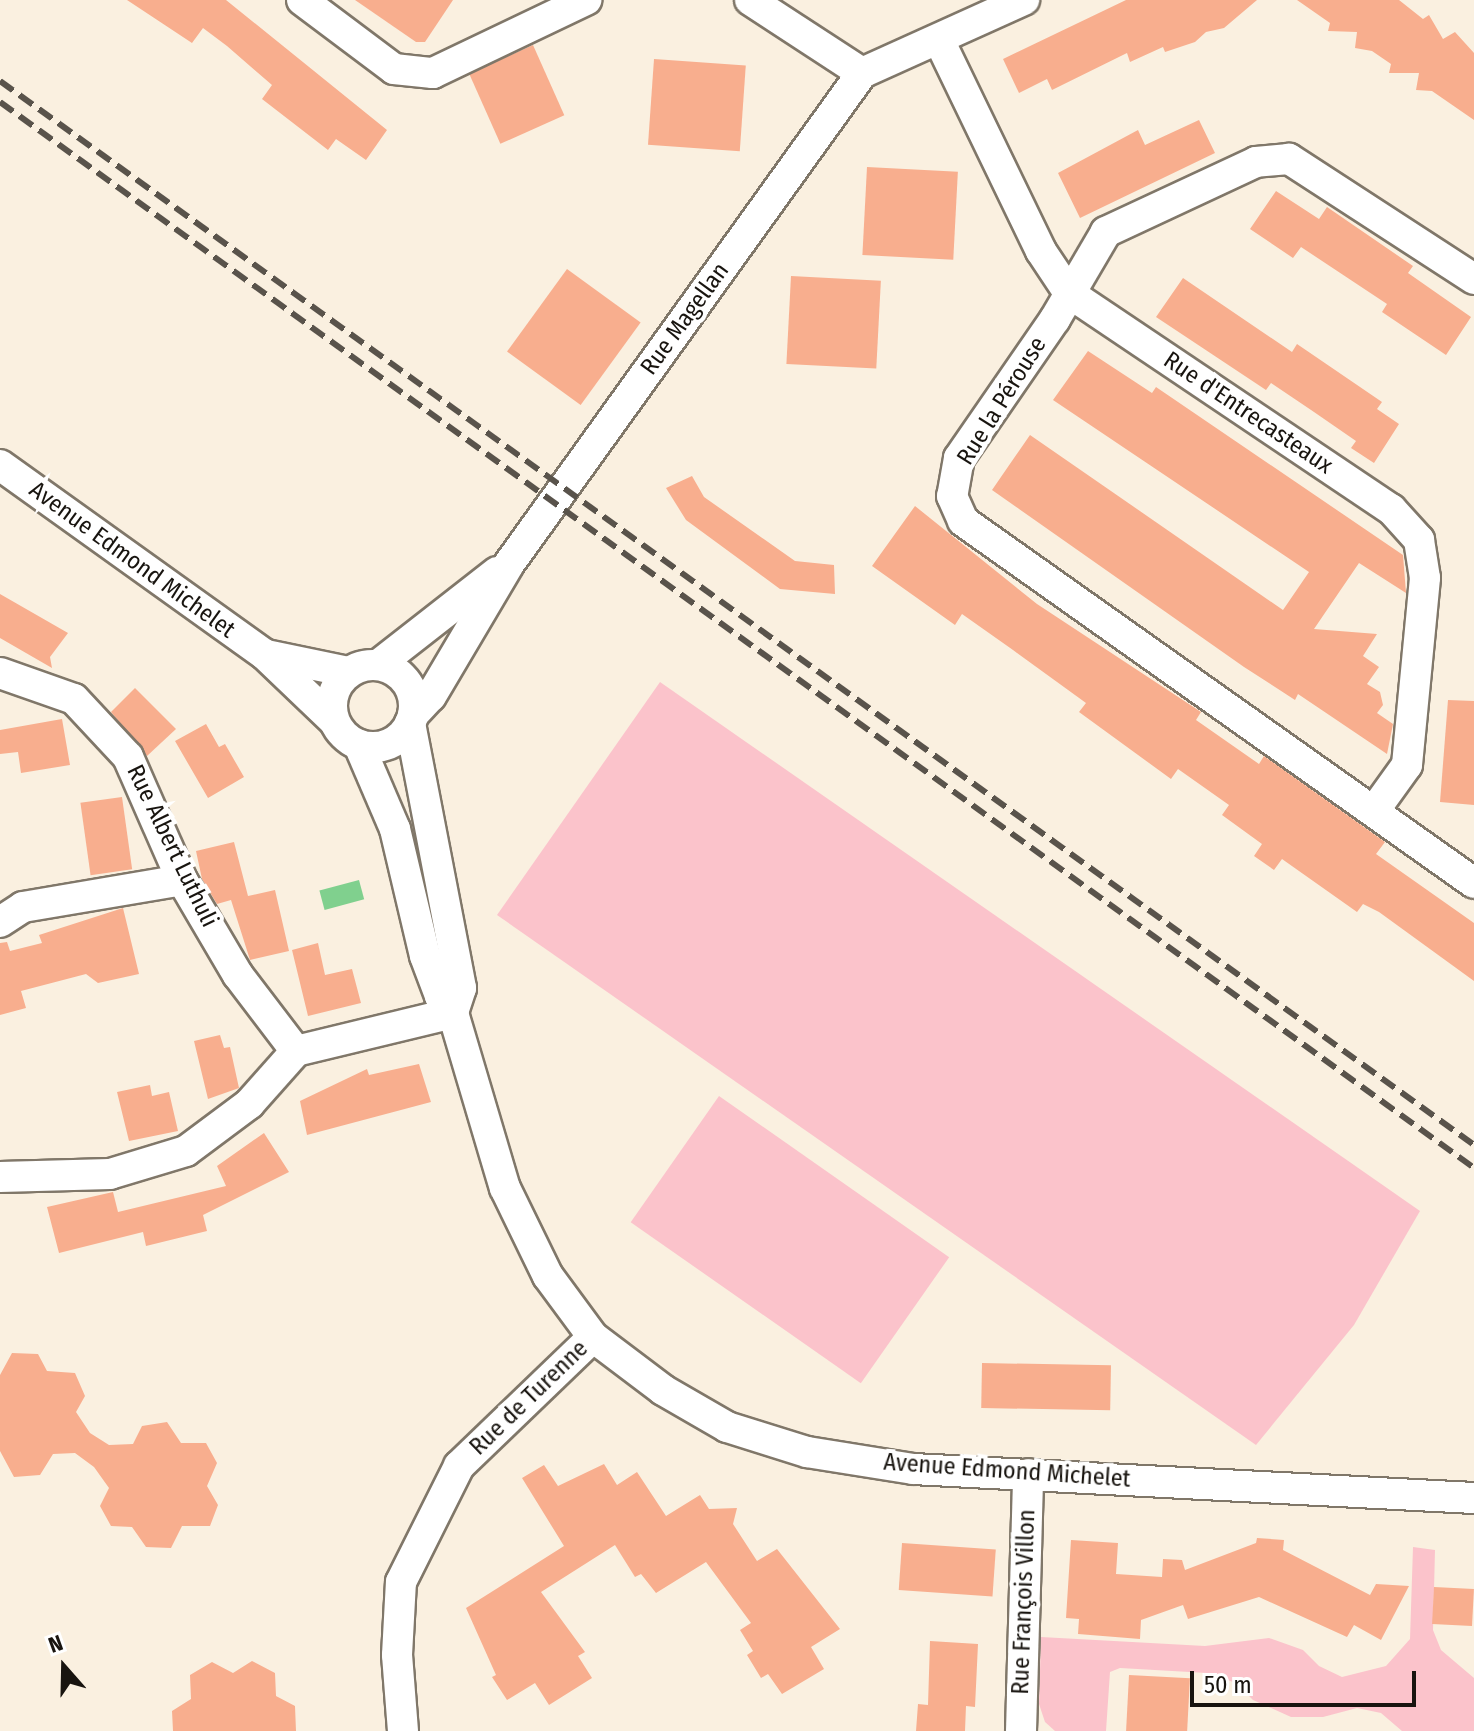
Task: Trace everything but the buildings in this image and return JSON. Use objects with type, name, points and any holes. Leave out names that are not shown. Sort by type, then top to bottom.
[{"type":"street","points":[[302,0],[394,69],[433,73],[586,0]]},
{"type":"street","points":[[750,0],[862,73],[940,42],[1024,0]]},
{"type":"street","name":"Rue d'Entrecasteaux","points":[[940,42],[1041,251],[1069,293],[1391,509],[1419,540],[1425,578],[1407,765],[1374,811]]},
{"type":"street","name":"Rue Magellan","points":[[412,719],[431,696],[509,564],[862,73]]},
{"type":"street","name":"Rue la Pérouse","points":[[1474,279],[1289,159],[1256,162],[1106,232],[959,458],[952,496],[963,521],[1474,883]]},
{"type":"street","name":"Avenue Edmond Michelet","points":[[0,465],[264,654],[334,721]]},
{"type":"street","name":"Rue Magellan","points":[[378,665],[509,564]]},
{"type":"street","name":"Avenue Edmond Michelet","points":[[264,654],[349,672]]},
{"type":"street","points":[[378,665],[402,677],[414,702],[412,719],[395,741],[359,745],[334,721],[333,694],[349,672],[378,665]]},
{"type":"street","name":"Rue Albert Luthuli","points":[[0,673],[74,699],[102,724],[128,757],[148,795],[182,880],[238,975],[296,1051]]},
{"type":"street","name":"Avenue Edmond Michelet","points":[[412,719],[461,988],[453,1013]]},
{"type":"street","name":"Avenue Edmond Michelet","points":[[359,745],[395,829],[425,956],[440,996],[453,1013],[505,1188],[548,1276],[593,1337],[663,1390],[727,1427],[807,1452],[913,1469],[1474,1498]]},
{"type":"street","points":[[0,922],[23,907],[182,880]]},
{"type":"street","points":[[0,1177],[110,1174],[186,1151],[249,1104],[296,1051],[453,1013]]},
{"type":"street","name":"Rue de Turenne","points":[[403,1731],[397,1655],[401,1582],[459,1466],[593,1337]]},
{"type":"street","name":"Rue François Villon","points":[[1021,1731],[1028,1474]]},
{"type":"shaded area","points":[[660,682],[1420,1211],[1354,1325],[1256,1445],[497,915]]},
{"type":"shaded area","points":[[359,880],[364,899],[325,910],[319,891]]},
{"type":"shaded area","points":[[719,1096],[949,1257],[861,1383],[631,1222]]},
{"type":"shaded area","points":[[1413,1547],[1435,1550],[1433,1630],[1441,1650],[1474,1678],[1474,1731],[1402,1731],[1381,1713],[1357,1708],[1323,1717],[1291,1717],[1253,1700],[1236,1683],[1207,1673],[1120,1668],[1110,1672],[1106,1731],[1055,1731],[1045,1722],[1039,1704],[1041,1637],[1205,1646],[1269,1638],[1303,1650],[1319,1666],[1342,1677],[1386,1666],[1410,1639]]},
{"type":"railway","points":[[0,81],[1474,1145]]},
{"type":"railway","points":[[0,102],[1474,1168]]}]
